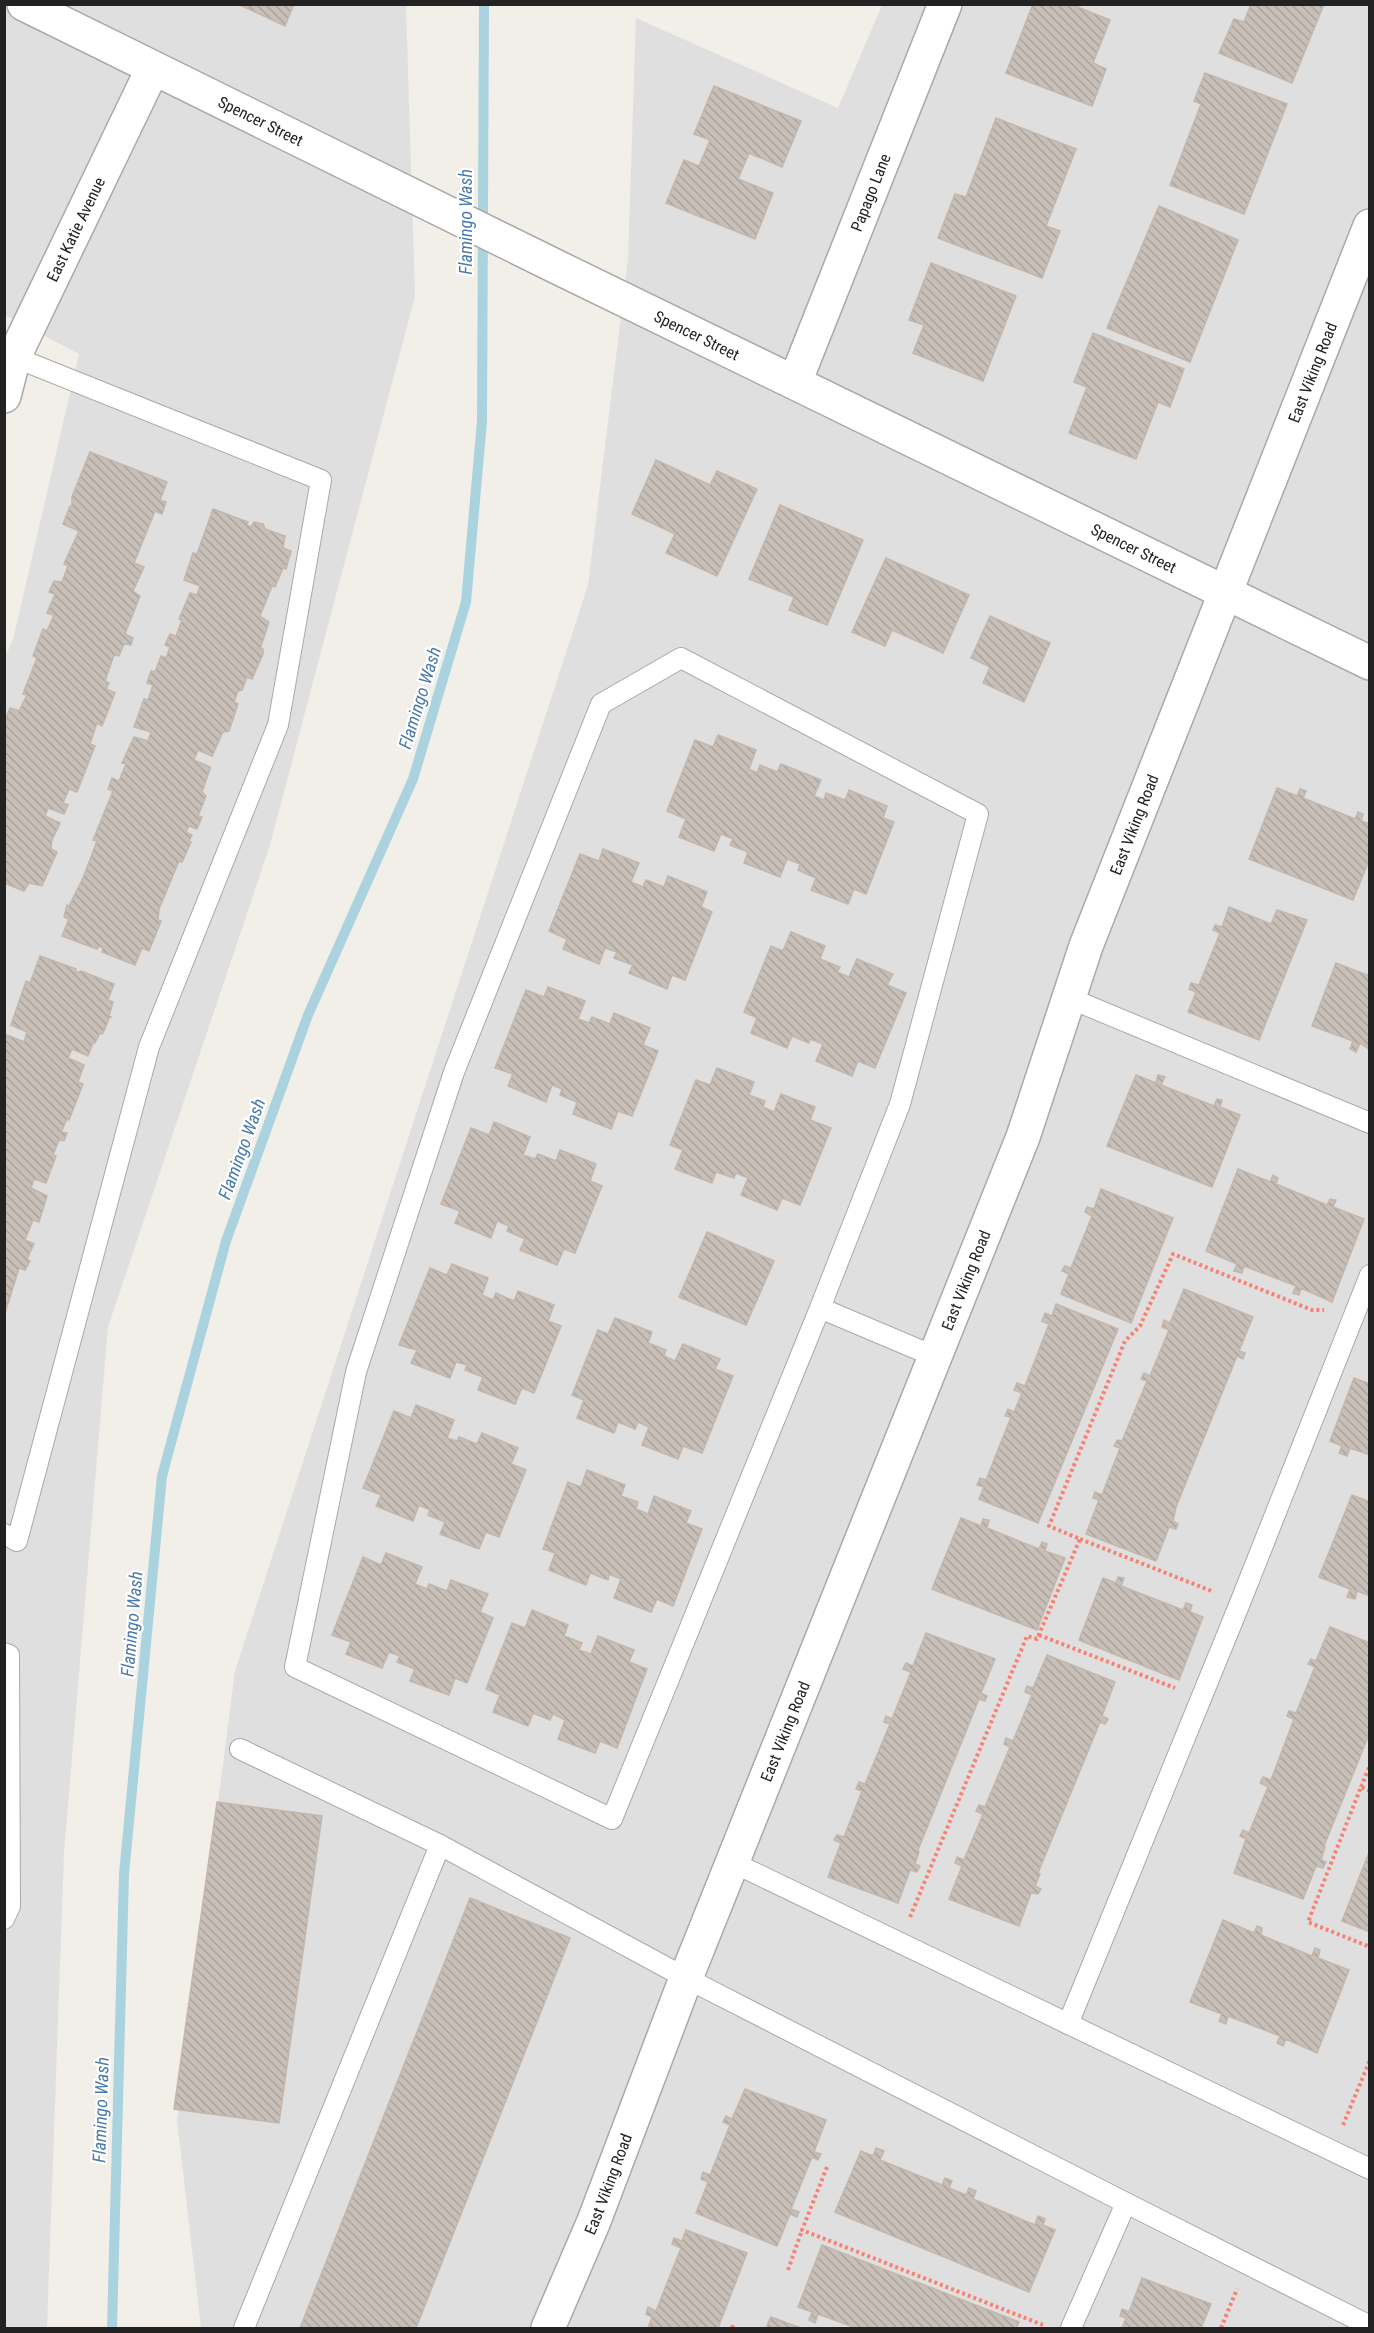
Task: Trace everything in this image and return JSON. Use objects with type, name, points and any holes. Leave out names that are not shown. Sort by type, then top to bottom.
[{"type":"street","name":"Spencer Street","points":[[24,4],[555,266],[1370,663]]},
{"type":"street","name":"Papago Lane","points":[[795,382],[945,4]]},
{"type":"street","name":"East Katie Avenue","points":[[4,396],[14,357],[153,68]]},
{"type":"street","name":"East Viking Road","points":[[548,2328],[594,2221],[686,1978],[1023,1137],[1086,945],[1370,226]]},
{"type":"lane","points":[[4,1534],[17,1540],[149,1047],[278,725],[321,480],[14,357]]},
{"type":"lane","points":[[681,657],[978,814],[900,1104],[820,1308],[612,1820],[295,1667],[356,1372],[454,1072],[601,704],[681,657]]},
{"type":"lane","points":[[1069,998],[1370,1123]]},
{"type":"lane","points":[[1068,2024],[1240,1603],[1370,1275]]},
{"type":"lane","points":[[820,1308],[936,1357]]},
{"type":"lane","points":[[4,1653],[9,1655],[10,1906],[4,1919]]},
{"type":"lane","points":[[240,1749],[440,1845],[686,1978],[1370,2326]]},
{"type":"lane","points":[[244,2328],[440,1845]]},
{"type":"lane","points":[[732,1862],[1370,2169]]},
{"type":"lane","points":[[1071,2328],[1126,2203]]},
{"type":"path","points":[[1240,1603],[1049,1526],[1125,1341],[1140,1326],[1173,1254],[1312,1310],[1355,1311]]},
{"type":"path","points":[[900,1943],[1027,1636],[1037,1639],[1080,1539]]},
{"type":"path","points":[[1039,1635],[1200,1697]]},
{"type":"path","points":[[1370,1765],[1308,1922],[1370,1947]]},
{"type":"path","points":[[1361,1787],[1370,1791]]},
{"type":"path","points":[[1332,2151],[1370,2060]]},
{"type":"path","points":[[788,2270],[826,2168]]},
{"type":"path","points":[[802,2230],[1052,2328]]},
{"type":"path","points":[[1221,2328],[1247,2263]]},
{"type":"path","points":[[732,2328],[734,2323]]},
{"type":"shaded area","points":[[5,5],[406,5],[415,296],[270,845],[108,1327],[64,1853],[47,2328],[5,2328],[4,659],[13,640],[79,354],[5,315]]},
{"type":"shaded area","points":[[882,5],[1369,5],[1369,2328],[201,2328],[177,2120],[235,1671],[588,585],[628,259],[636,18],[838,108]]},
{"type":"building","points":[[238,4],[294,4],[285,26]]},
{"type":"building","points":[[1033,4],[1070,4],[1110,20],[1093,63],[1106,69],[1092,106],[1006,73]]},
{"type":"building","points":[[1251,4],[1324,4],[1292,83],[1219,53],[1234,19],[1244,22]]},
{"type":"building","points":[[1205,73],[1287,104],[1244,214],[1170,185],[1201,104],[1194,101]]},
{"type":"building","points":[[714,86],[801,121],[782,167],[749,153],[738,179],[773,193],[755,239],[666,203],[684,160],[699,166],[710,140],[694,134]]},
{"type":"building","points":[[996,118],[1076,149],[1046,226],[1060,231],[1042,278],[938,238],[955,194],[966,197]]},
{"type":"building","points":[[1159,206],[1238,240],[1190,362],[1107,328]]},
{"type":"building","points":[[931,263],[1016,296],[983,381],[913,353],[924,325],[909,320]]},
{"type":"building","points":[[1093,333],[1184,369],[1170,407],[1158,402],[1136,459],[1069,433],[1087,387],[1074,382]]},
{"type":"building","points":[[90,452],[167,482],[160,500],[166,502],[162,514],[155,511],[134,563],[144,567],[133,591],[140,596],[125,634],[133,638],[131,645],[124,644],[119,656],[114,655],[105,681],[109,683],[106,689],[115,693],[102,726],[97,723],[90,744],[95,746],[77,792],[69,789],[63,803],[68,805],[64,814],[48,808],[45,816],[60,823],[52,840],[51,849],[57,852],[42,886],[29,883],[24,891],[4,883],[4,747],[6,742],[4,741],[4,723],[10,708],[19,711],[27,695],[23,694],[37,658],[33,656],[43,629],[47,631],[54,615],[47,613],[55,594],[49,592],[54,581],[62,582],[68,566],[64,564],[79,531],[63,524],[72,506],[72,497]]},
{"type":"building","points":[[656,460],[710,485],[717,471],[757,489],[717,576],[666,553],[675,534],[632,514]]},
{"type":"building","points":[[780,505],[863,540],[827,625],[789,610],[794,597],[749,579]]},
{"type":"building","points":[[213,509],[248,522],[247,525],[251,527],[254,522],[263,524],[265,529],[285,536],[283,548],[291,551],[286,569],[283,568],[275,587],[272,586],[260,616],[269,622],[260,649],[263,649],[263,654],[252,679],[247,677],[242,690],[238,691],[234,702],[238,704],[229,731],[223,732],[212,756],[198,750],[194,760],[210,767],[202,792],[206,796],[198,816],[202,817],[197,829],[189,826],[186,832],[192,835],[189,841],[191,842],[182,862],[179,861],[159,909],[158,920],[161,921],[149,951],[142,948],[135,965],[102,952],[103,948],[99,946],[97,949],[62,936],[69,919],[64,917],[67,905],[69,906],[83,878],[97,841],[93,840],[113,791],[108,789],[112,778],[119,781],[126,764],[122,763],[134,737],[148,741],[151,732],[134,727],[144,699],[148,700],[153,685],[147,683],[151,671],[155,672],[161,656],[166,658],[170,647],[165,645],[170,634],[176,636],[182,620],[179,619],[190,593],[197,595],[200,586],[184,580],[193,553],[197,554]]},
{"type":"building","points":[[886,558],[969,595],[943,653],[892,630],[885,646],[852,632]]},
{"type":"building","points":[[990,616],[1050,643],[1024,702],[983,683],[990,667],[971,658]]},
{"type":"building","points":[[718,735],[756,750],[749,769],[757,773],[760,765],[777,772],[781,764],[821,780],[814,796],[824,800],[826,793],[845,800],[849,790],[887,806],[883,818],[894,822],[866,894],[854,889],[848,904],[811,890],[816,878],[798,870],[800,864],[787,859],[780,877],[744,863],[748,852],[730,845],[733,839],[721,834],[714,851],[679,837],[686,819],[667,811],[695,740],[713,747]]},
{"type":"building","points":[[1277,788],[1297,796],[1300,789],[1306,791],[1303,798],[1355,819],[1358,812],[1363,814],[1361,821],[1370,824],[1370,858],[1353,900],[1249,859]]},
{"type":"building","points":[[603,849],[639,863],[631,882],[643,887],[646,880],[664,887],[668,876],[707,892],[701,907],[712,912],[685,980],[672,975],[667,989],[629,973],[633,965],[614,958],[617,952],[605,948],[599,964],[563,949],[567,939],[549,931],[580,854],[599,861]]},
{"type":"building","points":[[1229,907],[1271,924],[1277,910],[1307,920],[1259,1040],[1188,1012],[1196,992],[1189,989],[1191,983],[1199,985],[1220,933],[1213,930],[1215,925],[1222,927]]},
{"type":"building","points":[[791,932],[825,946],[820,959],[840,967],[837,972],[849,977],[857,959],[893,974],[887,985],[906,993],[875,1068],[858,1061],[852,1076],[816,1061],[823,1044],[810,1039],[809,1043],[792,1036],[787,1048],[751,1033],[757,1018],[744,1012],[771,946],[783,951]]},
{"type":"building","points":[[40,956],[76,969],[75,973],[81,971],[114,984],[108,1000],[113,1002],[109,1016],[111,1017],[102,1034],[100,1033],[93,1043],[88,1056],[72,1049],[68,1058],[84,1065],[78,1082],[83,1084],[69,1120],[67,1119],[61,1132],[67,1133],[64,1141],[59,1140],[46,1183],[34,1179],[31,1188],[47,1196],[39,1222],[33,1220],[25,1240],[34,1244],[27,1259],[30,1261],[25,1270],[19,1268],[5,1313],[4,1040],[7,1035],[24,1042],[27,1032],[11,1025],[26,981],[30,983]]},
{"type":"building","points":[[1336,963],[1370,976],[1370,1050],[1360,1043],[1356,1052],[1350,1049],[1353,1041],[1312,1026]]},
{"type":"building","points":[[548,987],[585,1001],[578,1019],[589,1023],[592,1017],[610,1024],[614,1013],[650,1028],[643,1045],[658,1051],[632,1116],[618,1111],[611,1129],[573,1114],[577,1102],[560,1095],[562,1089],[552,1085],[546,1102],[508,1086],[513,1074],[495,1068],[526,990],[544,997]]},
{"type":"building","points":[[717,1068],[754,1082],[749,1095],[765,1101],[763,1107],[774,1112],[781,1094],[815,1107],[810,1120],[831,1128],[800,1205],[782,1198],[777,1210],[741,1195],[748,1178],[736,1173],[734,1178],[716,1172],[712,1183],[675,1169],[683,1150],[670,1145],[696,1080],[710,1085]]},
{"type":"building","points":[[1136,1075],[1156,1083],[1158,1075],[1165,1077],[1161,1085],[1214,1106],[1217,1099],[1222,1100],[1220,1107],[1240,1115],[1212,1187],[1107,1146]]},
{"type":"building","points":[[494,1122],[530,1137],[523,1155],[535,1159],[538,1154],[556,1161],[560,1150],[596,1164],[590,1181],[602,1186],[575,1253],[564,1249],[557,1265],[520,1250],[525,1239],[507,1231],[509,1226],[497,1221],[491,1238],[455,1223],[460,1211],[441,1204],[471,1128],[489,1135]]},
{"type":"building","points":[[1238,1169],[1270,1182],[1273,1175],[1278,1178],[1276,1184],[1327,1205],[1330,1199],[1336,1200],[1333,1207],[1364,1219],[1332,1302],[1301,1288],[1299,1295],[1293,1293],[1296,1286],[1244,1266],[1242,1273],[1234,1271],[1237,1264],[1206,1251]]},
{"type":"building","points":[[1101,1189],[1173,1218],[1131,1323],[1061,1294],[1069,1274],[1062,1271],[1065,1266],[1071,1268],[1092,1216],[1085,1212],[1087,1207],[1094,1209]]},
{"type":"building","points":[[707,1232],[774,1261],[746,1325],[679,1297]]},
{"type":"building","points":[[452,1264],[488,1278],[482,1295],[493,1300],[496,1293],[514,1301],[518,1291],[554,1305],[548,1321],[561,1326],[534,1393],[522,1388],[515,1404],[478,1390],[483,1377],[465,1370],[467,1365],[456,1362],[450,1378],[411,1363],[417,1350],[399,1345],[430,1268],[447,1275]]},
{"type":"building","points":[[1184,1289],[1253,1317],[1239,1351],[1245,1353],[1243,1359],[1237,1356],[1176,1507],[1173,1521],[1178,1524],[1176,1529],[1169,1527],[1156,1561],[1086,1534],[1099,1500],[1093,1498],[1095,1492],[1102,1495],[1120,1448],[1114,1446],[1117,1440],[1122,1441],[1147,1381],[1141,1379],[1144,1373],[1150,1376],[1169,1330],[1162,1327],[1164,1320],[1170,1323]]},
{"type":"building","points":[[1056,1304],[1118,1329],[1038,1523],[979,1499],[984,1487],[977,1485],[980,1478],[986,1480],[1011,1417],[1005,1416],[1008,1409],[1014,1412],[1022,1393],[1014,1390],[1017,1383],[1025,1386],[1049,1324],[1042,1321],[1045,1313],[1052,1316]]},
{"type":"building","points":[[615,1318],[652,1332],[648,1343],[666,1350],[664,1356],[675,1361],[683,1344],[720,1359],[715,1369],[733,1376],[702,1453],[683,1446],[678,1459],[642,1445],[649,1427],[638,1422],[635,1429],[618,1422],[614,1433],[577,1418],[584,1400],[572,1395],[598,1330],[608,1334]]},
{"type":"building","points":[[1354,1378],[1370,1384],[1370,1455],[1350,1448],[1347,1456],[1339,1453],[1342,1446],[1330,1441]]},
{"type":"building","points":[[416,1405],[454,1420],[447,1438],[457,1441],[459,1437],[477,1444],[482,1433],[518,1448],[511,1464],[526,1470],[499,1537],[486,1532],[479,1549],[440,1534],[445,1522],[428,1515],[430,1510],[419,1505],[413,1521],[376,1506],[381,1495],[363,1488],[394,1411],[411,1418]]},
{"type":"building","points":[[587,1470],[625,1485],[621,1496],[638,1502],[636,1509],[648,1514],[654,1496],[691,1511],[686,1523],[702,1529],[673,1606],[657,1599],[651,1612],[614,1598],[621,1579],[609,1574],[608,1580],[590,1573],[586,1585],[549,1570],[555,1553],[543,1549],[568,1482],[581,1487]]},
{"type":"building","points":[[1352,1495],[1370,1502],[1370,1596],[1357,1591],[1355,1599],[1347,1597],[1350,1589],[1319,1577]]},
{"type":"building","points":[[961,1518],[981,1526],[983,1519],[989,1520],[987,1528],[1039,1549],[1042,1542],[1047,1544],[1045,1551],[1065,1558],[1037,1630],[932,1589]]},
{"type":"building","points":[[386,1553],[422,1567],[415,1584],[427,1589],[429,1584],[447,1591],[451,1580],[488,1594],[480,1612],[493,1618],[467,1683],[455,1678],[449,1695],[410,1681],[415,1669],[397,1662],[400,1656],[389,1652],[382,1668],[346,1654],[351,1642],[332,1635],[363,1557],[381,1565]]},
{"type":"building","points":[[1118,1577],[1124,1578],[1121,1586],[1183,1610],[1186,1603],[1192,1605],[1190,1612],[1203,1617],[1179,1680],[1079,1640],[1103,1578],[1116,1583]]},
{"type":"building","points":[[532,1610],[568,1625],[564,1636],[582,1643],[579,1650],[591,1654],[598,1636],[634,1650],[629,1662],[647,1669],[617,1748],[600,1741],[595,1753],[558,1739],[565,1720],[553,1714],[550,1720],[533,1713],[528,1726],[493,1712],[500,1695],[486,1689],[512,1623],[525,1628]]},
{"type":"building","points":[[1330,1627],[1370,1643],[1370,1732],[1324,1846],[1321,1860],[1326,1862],[1323,1868],[1316,1866],[1303,1899],[1234,1873],[1246,1839],[1240,1836],[1243,1830],[1249,1833],[1268,1787],[1260,1783],[1263,1777],[1271,1780],[1294,1719],[1287,1716],[1289,1711],[1296,1713],[1315,1667],[1308,1664],[1311,1659],[1316,1661]]},
{"type":"building","points":[[926,1633],[995,1659],[981,1693],[987,1696],[985,1701],[979,1699],[918,1850],[915,1864],[920,1866],[917,1872],[910,1870],[898,1903],[828,1877],[841,1843],[834,1840],[837,1835],[844,1837],[862,1791],[856,1789],[859,1782],[865,1784],[890,1724],[884,1722],[886,1716],[892,1719],[911,1672],[903,1669],[906,1663],[913,1666]]},
{"type":"building","points":[[1047,1655],[1115,1682],[1102,1716],[1108,1719],[1105,1724],[1100,1722],[1038,1873],[1040,1874],[1035,1886],[1041,1889],[1038,1894],[1031,1893],[1019,1926],[949,1899],[962,1866],[955,1863],[957,1857],[964,1860],[983,1814],[976,1811],[979,1805],[985,1807],[1010,1747],[1004,1744],[1006,1738],[1013,1741],[1032,1695],[1025,1692],[1027,1686],[1033,1688]]},
{"type":"building","points":[[217,1802],[322,1816],[279,2123],[174,2109]]},
{"type":"building","points":[[1370,1850],[1370,1932],[1342,1921]]},
{"type":"building","points":[[470,1898],[570,1938],[416,2328],[300,2328]]},
{"type":"building","points":[[1223,1920],[1254,1933],[1257,1926],[1262,1928],[1261,1935],[1312,1956],[1315,1948],[1320,1950],[1318,1958],[1349,1970],[1317,2053],[1286,2039],[1283,2046],[1277,2043],[1280,2036],[1228,2016],[1226,2024],[1219,2021],[1222,2014],[1190,2002]]},
{"type":"building","points":[[745,2089],[826,2120],[814,2152],[821,2154],[818,2160],[812,2157],[791,2209],[799,2212],[797,2217],[790,2214],[777,2246],[696,2213],[708,2182],[701,2179],[703,2172],[710,2175],[730,2125],[723,2122],[726,2116],[732,2119]]},
{"type":"building","points":[[876,2148],[884,2151],[880,2160],[942,2185],[945,2178],[952,2181],[949,2188],[966,2195],[969,2188],[976,2191],[973,2199],[1035,2225],[1038,2216],[1045,2219],[1043,2225],[1055,2230],[1029,2292],[835,2212],[861,2151],[873,2156]]},
{"type":"building","points":[[686,2230],[747,2253],[718,2328],[648,2328],[652,2317],[646,2314],[648,2307],[656,2311],[681,2248],[672,2244],[674,2238],[682,2241]]},
{"type":"building","points":[[822,2245],[1019,2322],[1016,2328],[856,2328],[818,2314],[815,2323],[809,2320],[812,2312],[798,2307]]},
{"type":"building","points":[[1142,2278],[1211,2304],[1201,2328],[1122,2328],[1126,2318],[1120,2316],[1122,2309],[1129,2312]]},
{"type":"building","points":[[771,2317],[801,2328],[766,2328]]},
{"type":"waterway","name":"Flamingo Wash","points":[[112,2328],[124,1874],[162,1476],[226,1241],[308,1015],[413,779],[466,602],[482,421],[484,4]]}]
